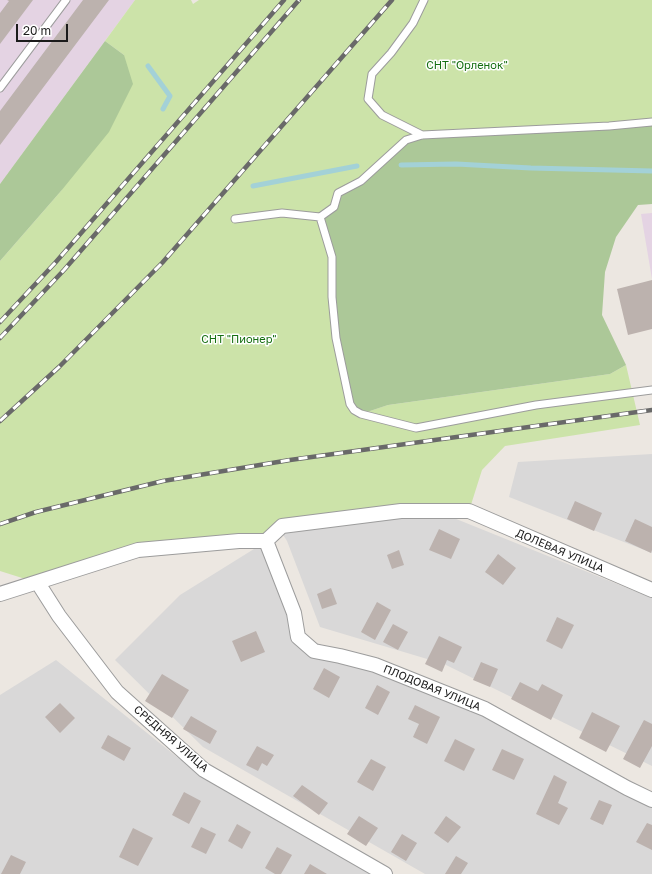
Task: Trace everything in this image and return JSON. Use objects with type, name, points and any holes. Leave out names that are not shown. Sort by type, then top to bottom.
[{"type":"street","name":"ДОЛЕВАЯ УЛИЦА","points":[[266,541],[282,526],[401,512],[469,511],[652,590]]},
{"type":"street","points":[[0,594],[138,550],[266,541]]},
{"type":"street","name":"ПЛОДОВАЯ УЛИЦА","points":[[266,541],[294,613],[298,637],[314,651],[375,665],[485,709],[627,788],[652,800]]},
{"type":"street","name":"СРЕДНЯЯ УЛИЦА","points":[[38,583],[59,616],[117,692],[204,770],[385,874]]},
{"type":"lane","points":[[0,88],[66,0]]},
{"type":"lane","points":[[422,134],[382,116],[368,99],[372,74],[396,47],[413,22],[424,0]]},
{"type":"lane","points":[[235,219],[282,213],[320,217],[334,207],[338,193],[361,181],[406,140],[422,134],[609,126],[652,122]]},
{"type":"lane","points":[[320,217],[332,257],[332,297],[336,338],[350,404],[354,410],[361,414],[416,428],[536,405],[652,390]]},
{"type":"shaded area","points":[[0,0],[135,0],[0,184]]},
{"type":"shaded area","points":[[652,213],[652,279],[641,214]]},
{"type":"shaded area","points":[[652,454],[652,553],[509,497],[518,462]]},
{"type":"shaded area","points":[[429,508],[652,598],[652,766],[444,664],[320,627],[287,541],[282,533]]},
{"type":"shaded area","points":[[262,544],[299,637],[391,669],[652,801],[652,874],[425,874],[203,747],[115,660],[180,595]]},
{"type":"shaded area","points":[[56,660],[177,757],[376,874],[0,874],[0,695]]},
{"type":"green space","points":[[135,0],[191,0],[193,4],[199,0],[652,0],[652,122],[332,257],[361,414],[388,405],[610,374],[626,365],[640,425],[505,446],[482,470],[469,511],[282,526],[266,541],[138,550],[38,583],[0,571],[0,261],[61,191],[124,55],[105,41]]},
{"type":"green space","points":[[105,41],[124,55],[133,84],[109,132],[61,191],[0,261],[0,184]]},
{"type":"green space","points":[[652,122],[652,204],[638,205],[616,237],[605,272],[602,315],[626,365],[610,374],[388,405],[361,414],[354,410],[336,338],[332,257],[320,217],[334,207],[338,193],[361,181],[406,140],[422,135]]},
{"type":"building","points":[[7,0],[33,0],[0,44],[0,13],[9,1]]},
{"type":"building","points":[[83,0],[109,0],[0,145],[0,111]]},
{"type":"building","points":[[652,280],[652,329],[628,335],[617,289]]},
{"type":"building","points":[[575,501],[602,513],[594,531],[567,519]]},
{"type":"building","points":[[635,519],[652,527],[651,553],[625,541]]},
{"type":"building","points":[[439,529],[460,539],[451,559],[429,550]]},
{"type":"building","points":[[399,550],[404,565],[392,569],[387,555]]},
{"type":"building","points":[[498,554],[516,568],[503,585],[485,572]]},
{"type":"building","points":[[331,588],[337,604],[322,609],[317,594]]},
{"type":"building","points":[[377,602],[391,610],[375,640],[361,632]]},
{"type":"building","points":[[557,617],[574,625],[562,649],[546,641]]},
{"type":"building","points":[[393,624],[408,632],[398,650],[383,642]]},
{"type":"building","points":[[256,631],[265,652],[241,662],[232,641]]},
{"type":"building","points":[[439,636],[462,647],[454,663],[447,660],[442,672],[425,664]]},
{"type":"building","points":[[481,662],[498,669],[490,687],[473,680]]},
{"type":"building","points":[[324,668],[340,677],[329,698],[313,689]]},
{"type":"building","points":[[162,674],[189,690],[172,718],[145,701]]},
{"type":"building","points":[[520,682],[538,691],[542,684],[563,695],[551,720],[511,699]]},
{"type":"building","points":[[377,685],[390,692],[378,715],[365,708]]},
{"type":"building","points":[[60,703],[75,718],[60,733],[45,717]]},
{"type":"building","points":[[415,705],[440,717],[427,744],[413,737],[419,724],[408,719]]},
{"type":"building","points":[[592,712],[620,726],[606,752],[579,738]]},
{"type":"building","points":[[191,716],[217,731],[210,744],[183,729]]},
{"type":"building","points":[[644,720],[652,724],[652,746],[640,768],[623,759]]},
{"type":"building","points":[[108,735],[131,748],[124,761],[101,748]]},
{"type":"building","points":[[455,739],[475,749],[464,771],[444,761]]},
{"type":"building","points":[[257,746],[274,755],[267,766],[262,763],[258,771],[246,765]]},
{"type":"building","points":[[502,749],[524,759],[514,780],[492,770]]},
{"type":"building","points":[[371,759],[386,767],[373,791],[357,782]]},
{"type":"building","points":[[554,775],[567,782],[558,803],[568,808],[559,825],[536,814]]},
{"type":"building","points":[[302,785],[328,803],[319,815],[293,796]]},
{"type":"building","points":[[184,792],[201,801],[189,824],[172,815]]},
{"type":"building","points":[[599,800],[612,805],[603,825],[590,819]]},
{"type":"building","points":[[359,816],[378,828],[366,846],[347,834]]},
{"type":"building","points":[[446,816],[461,827],[448,843],[434,833]]},
{"type":"building","points":[[647,823],[652,825],[652,850],[636,842]]},
{"type":"building","points":[[237,824],[251,832],[242,849],[228,841]]},
{"type":"building","points":[[201,827],[216,834],[206,854],[191,847]]},
{"type":"building","points":[[133,828],[153,838],[138,866],[119,857]]},
{"type":"building","points":[[402,834],[417,843],[406,861],[391,852]]},
{"type":"building","points":[[277,847],[292,855],[281,874],[275,874],[265,868]]},
{"type":"building","points":[[11,855],[26,862],[20,874],[1,874]]},
{"type":"building","points":[[456,856],[468,863],[461,874],[445,874]]},
{"type":"building","points":[[310,864],[327,874],[304,874]]},
{"type":"waterway","points":[[148,66],[170,96],[163,109]]},
{"type":"waterway","points":[[401,165],[456,164],[531,168],[652,171]]},
{"type":"waterway","points":[[253,186],[357,166]]},
{"type":"railway","points":[[0,322],[55,263],[284,0]]},
{"type":"railway","points":[[0,338],[64,270],[299,0]]},
{"type":"railway","points":[[0,421],[59,367],[162,263],[392,0]]},
{"type":"railway","points":[[0,524],[36,512],[163,481],[290,460],[652,410]]},
{"type":"park label","name":"СНТ \"Орленок\"","points":[[467,66]]},
{"type":"park label","name":"СНТ \"Пионер\"","points":[[239,340]]}]
